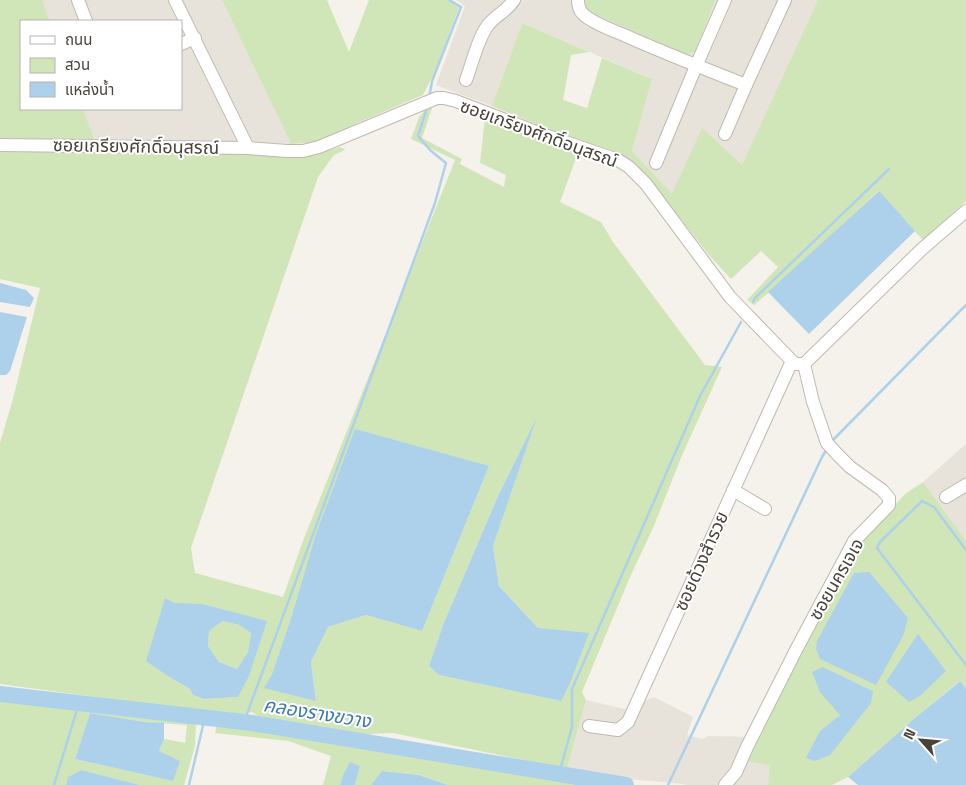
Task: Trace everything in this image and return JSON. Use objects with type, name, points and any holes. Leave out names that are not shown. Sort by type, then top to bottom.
[{"type":"street","points":[[78,0],[86,20]]},
{"type":"street","points":[[175,0],[248,148]]},
{"type":"street","points":[[466,80],[480,40],[488,25],[509,8],[514,0]]},
{"type":"street","points":[[578,0],[579,9],[588,18],[696,66],[746,85]]},
{"type":"street","points":[[656,163],[725,0]]},
{"type":"street","points":[[725,134],[785,0]]},
{"type":"street","points":[[182,44],[195,38]]},
{"type":"street","name":"ซอยเกรียงศักดิ์อนุสรณ์","points":[[0,145],[248,148],[303,151],[320,147],[436,98],[456,101],[539,133],[618,160],[629,167],[646,184],[730,298],[798,362]]},
{"type":"street","points":[[798,362],[966,210]]},
{"type":"street","name":"ซอยด้วงสำรวย","points":[[589,726],[618,730],[628,722],[733,490],[798,362]]},
{"type":"street","name":"ซอยนครเจเจ","points":[[724,785],[736,772],[788,666],[854,541],[889,505],[889,498],[882,490],[850,467],[827,443],[798,362]]},
{"type":"street","points":[[946,497],[966,485]]},
{"type":"street","points":[[733,490],[765,509]]},
{"type":"shaded area","points":[[42,0],[222,0],[291,144],[115,139],[95,141],[83,110],[182,110],[182,20],[50,20]]},
{"type":"shaded area","points":[[456,0],[818,0],[742,166],[672,195],[632,151],[652,79],[522,23],[492,106],[436,85],[465,6]]},
{"type":"shaded area","points":[[966,444],[966,541],[923,482]]},
{"type":"shaded area","points":[[654,697],[693,717],[687,735],[702,739],[708,736],[756,737],[771,765],[768,785],[688,785],[614,778],[567,769],[586,700],[625,709]]},
{"type":"green space","points":[[0,0],[42,0],[50,20],[20,20],[20,110],[83,110],[95,141],[0,138]]},
{"type":"green space","points":[[222,0],[327,0],[349,52],[369,0],[447,0],[459,7],[435,71],[423,95],[357,123],[319,142],[291,144]]},
{"type":"green space","points":[[584,0],[715,0],[695,52],[686,54],[590,12],[583,3]]},
{"type":"green space","points":[[818,0],[966,0],[966,201],[923,240],[878,191],[754,305],[747,300],[778,267],[761,251],[731,279],[709,255],[661,194],[628,159],[611,150],[560,134],[492,106],[522,23],[589,52],[571,55],[563,100],[587,108],[602,58],[652,79],[632,151],[672,194],[702,128],[742,165]]},
{"type":"green space","points":[[428,107],[432,108],[422,138],[462,159],[460,164],[504,187],[506,175],[480,163],[485,118],[578,153],[560,202],[601,222],[613,242],[705,365],[722,367],[683,453],[653,528],[630,577],[582,692],[586,700],[567,769],[393,733],[370,734],[363,737],[262,719],[252,712],[232,717],[0,684],[0,443],[13,399],[40,288],[0,279],[0,151],[313,155],[340,147],[345,150],[334,155],[318,177],[191,548],[195,573],[283,597],[303,541],[455,160],[411,139],[419,117]],"holes":[[[535,422],[493,546],[499,586],[538,628],[561,701],[439,675],[429,666],[443,625],[498,496]],[[489,466],[422,631],[366,615],[328,627],[311,662],[316,700],[265,687],[272,674],[293,612]],[[165,598],[175,603],[267,621],[238,697],[204,699],[193,695],[190,689],[147,661]]]},
{"type":"green space","points":[[923,482],[966,541],[966,689],[959,681],[848,777],[832,785],[768,785],[770,765],[745,761],[756,737],[849,562],[861,543],[905,494]],"holes":[[[823,667],[873,691],[820,731],[840,715]]]},
{"type":"green space","points":[[223,621],[239,625],[251,633],[248,652],[237,669],[219,662],[208,646],[209,631]]},
{"type":"green space","points":[[0,698],[190,718],[196,721],[195,746],[184,785],[140,785],[81,770],[68,777],[66,785],[0,785]],"holes":[[[90,713],[145,722],[187,725],[185,743],[164,739],[159,751],[173,781],[75,759]]]},
{"type":"green space","points":[[217,725],[267,730],[334,744],[594,785],[448,785],[419,775],[382,771],[371,785],[355,785],[360,766],[343,775],[340,785],[323,785],[331,756],[288,741],[215,733]]},
{"type":"water","points":[[879,191],[915,231],[809,334],[768,292]]},
{"type":"water","points":[[0,283],[26,290],[34,298],[30,307],[0,302]]},
{"type":"water","points":[[0,312],[27,317],[10,371],[6,375],[0,375]]},
{"type":"water","points":[[537,417],[493,546],[499,586],[538,628],[589,633],[561,701],[439,675],[429,666],[443,625],[498,496]]},
{"type":"water","points":[[355,429],[489,466],[422,631],[366,615],[328,627],[311,662],[316,701],[264,688],[272,674],[316,534]]},
{"type":"water","points":[[869,572],[908,618],[903,636],[876,685],[820,659],[816,649],[817,641],[854,573]]},
{"type":"water","points":[[165,598],[175,603],[202,604],[267,621],[249,676],[238,697],[204,699],[193,695],[190,689],[146,661]],"holes":[[[223,621],[239,625],[251,633],[248,652],[237,669],[219,662],[208,646],[209,631]]]},
{"type":"water","points":[[918,634],[946,671],[920,696],[909,702],[886,682]]},
{"type":"water","points":[[823,667],[873,691],[871,703],[830,755],[815,761],[806,758],[820,731],[840,715],[820,692],[812,672]]},
{"type":"water","points":[[960,681],[966,689],[966,785],[858,785],[848,777],[915,718]]},
{"type":"water","points":[[90,713],[145,722],[164,723],[164,739],[159,751],[180,761],[173,781],[75,759]]},
{"type":"water","points":[[350,762],[360,766],[355,785],[340,785],[343,775]]},
{"type":"water","points":[[81,770],[140,785],[66,785],[68,777]]},
{"type":"water","points":[[382,771],[419,775],[448,785],[371,785]]},
{"type":"waterway","points":[[430,93],[432,81],[461,7],[449,0]]},
{"type":"waterway","points":[[244,722],[435,203],[446,163],[430,150],[418,136],[426,111]]},
{"type":"waterway","points":[[753,302],[889,169]]},
{"type":"waterway","points":[[834,439],[966,305]]},
{"type":"waterway","points":[[559,774],[572,727],[572,689],[700,396],[741,322]]},
{"type":"waterway","points":[[668,785],[825,452]]},
{"type":"waterway","points":[[966,550],[934,507],[922,501],[880,542],[877,548],[966,665]]},
{"type":"waterway","name":"คลองรางขวาง","points":[[0,694],[252,723],[626,785]]},
{"type":"waterway","points":[[54,785],[79,703]]},
{"type":"waterway","points":[[189,785],[205,717]]},
{"type":"waterway","name":"คลองรางขวาง","points":[[576,785],[579,777]]}]
